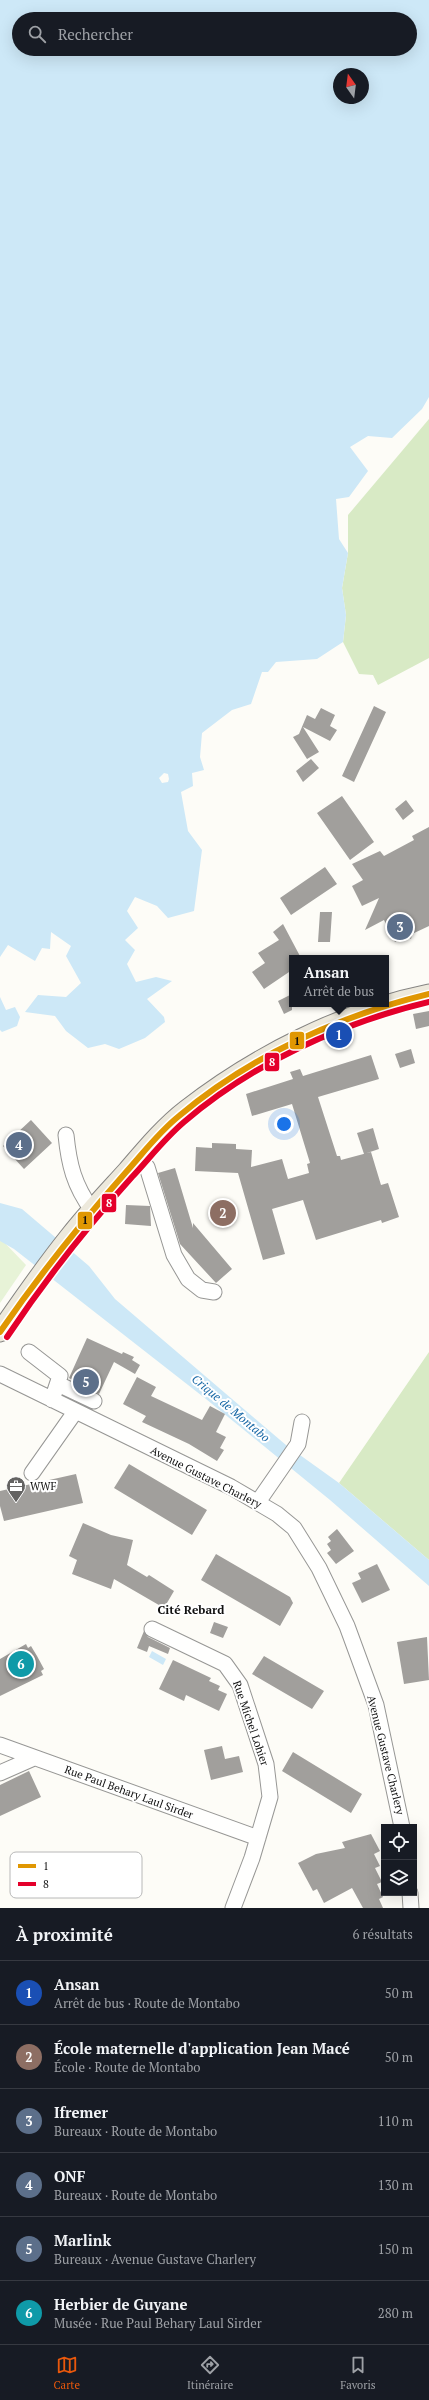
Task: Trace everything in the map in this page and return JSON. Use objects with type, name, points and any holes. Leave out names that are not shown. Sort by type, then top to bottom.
[{"type":"main road","points":[[389,1004],[407,998],[429,994]]},
{"type":"main road","points":[[0,1332],[69,1236],[138,1158],[185,1111],[231,1079],[283,1048],[344,1019],[380,1007]]},
{"type":"street","points":[[66,1135],[72,1176],[81,1195],[92,1210]]},
{"type":"street","points":[[138,1158],[147,1167],[174,1255],[188,1279],[202,1290],[214,1292]]},
{"type":"street","points":[[29,1352],[60,1376],[52,1400]]},
{"type":"street","name":"Avenue Gustave Charlery","points":[[0,1374],[258,1502],[277,1514],[294,1528],[319,1568],[347,1626],[376,1705],[401,1824]]},
{"type":"street","points":[[58,1384],[94,1401]]},
{"type":"street","points":[[32,1473],[75,1412]]},
{"type":"street","points":[[258,1502],[298,1444],[302,1422]]},
{"type":"street","name":"Rue Michel Lohier","points":[[152,1628],[224,1664],[240,1685],[266,1764],[269,1788],[268,1806],[233,1908]]},
{"type":"street","name":"Rue Paul Behary Laul Sirder","points":[[0,1745],[258,1838]]},
{"type":"street","points":[[0,1773],[34,1758]]},
{"type":"street","points":[[410,1896],[411,1908]]},
{"type":"green space","points":[[429,419],[429,658],[378,685],[373,675],[359,674],[343,642],[346,615],[342,588],[348,553],[348,515]]},
{"type":"green space","points":[[0,1238],[26,1265],[0,1303]]},
{"type":"green space","points":[[429,1352],[429,1560],[339,1483]]},
{"type":"water","points":[[0,0],[429,0],[429,397],[422,409],[392,438],[368,436],[350,447],[368,471],[349,497],[336,499],[339,539],[348,553],[342,588],[346,615],[343,642],[317,659],[276,662],[268,672],[262,672],[251,704],[232,710],[202,733],[200,757],[204,770],[192,773],[193,786],[181,792],[188,831],[202,850],[194,911],[168,918],[157,906],[135,897],[127,911],[138,928],[125,940],[135,950],[127,964],[136,982],[156,977],[172,981],[147,999],[164,1017],[165,1022],[145,1038],[119,1049],[105,1044],[88,1048],[66,1031],[55,1016],[25,1012],[38,995],[66,997],[81,983],[66,956],[71,946],[51,932],[50,949],[42,948],[35,961],[8,945],[0,957]],"holes":[[[164,773],[168,774],[168,782],[162,783],[159,778]]]},
{"type":"water","points":[[0,997],[6,1010],[15,1007],[20,1017],[17,1026],[2,1032],[0,1030]]},
{"type":"water","name":"Crique de Montabo","points":[[0,1203],[22,1209],[89,1266],[115,1299],[286,1445],[339,1483],[429,1560],[429,1586],[330,1500],[206,1399],[14,1249],[0,1241]]},
{"type":"water","points":[[152,1651],[166,1659],[163,1665],[149,1657]]},
{"type":"building","points":[[374,706],[386,712],[354,782],[342,776]]},
{"type":"building","points":[[321,708],[335,715],[330,726],[337,730],[330,741],[303,727],[319,752],[307,759],[293,737],[299,734],[307,715],[315,719]]},
{"type":"building","points":[[311,759],[319,768],[303,782],[296,771]]},
{"type":"building","points":[[342,796],[374,842],[350,860],[317,813]]},
{"type":"building","points":[[406,800],[414,811],[403,820],[395,809]]},
{"type":"building","points":[[429,827],[429,926],[412,934],[411,939],[407,936],[395,942],[384,920],[365,930],[379,898],[362,906],[352,886],[363,880],[352,864],[380,851],[384,856],[414,840],[412,836]]},
{"type":"building","points":[[325,867],[337,884],[291,915],[280,898]]},
{"type":"building","points":[[320,912],[332,912],[330,942],[318,942]]},
{"type":"building","points":[[283,924],[299,955],[289,955],[289,972],[264,989],[252,972],[265,963],[258,953],[279,940],[273,932]]},
{"type":"building","points":[[289,996],[289,1007],[292,1007],[292,1010],[284,1014],[278,1001]]},
{"type":"building","points":[[429,1011],[429,1026],[416,1029],[413,1014]]},
{"type":"building","points":[[411,1049],[415,1063],[400,1068],[395,1054]]},
{"type":"building","points":[[371,1055],[379,1079],[318,1097],[337,1156],[340,1156],[341,1160],[371,1152],[381,1185],[388,1183],[399,1217],[382,1223],[381,1220],[316,1240],[303,1200],[272,1209],[285,1254],[263,1260],[238,1173],[195,1171],[196,1147],[212,1148],[212,1143],[236,1144],[236,1149],[252,1150],[251,1167],[282,1159],[288,1179],[309,1173],[307,1164],[310,1163],[292,1104],[252,1116],[246,1094],[293,1079],[290,1072],[300,1069],[303,1076]]},
{"type":"building","points":[[31,1120],[52,1143],[24,1169],[3,1146]]},
{"type":"building","points":[[373,1128],[379,1149],[364,1154],[357,1133]]},
{"type":"building","points":[[175,1168],[193,1228],[193,1223],[232,1269],[216,1283],[180,1244],[158,1173]]},
{"type":"building","points":[[126,1205],[150,1206],[151,1226],[125,1224]]},
{"type":"building","points":[[87,1338],[122,1354],[123,1352],[134,1357],[132,1360],[140,1365],[135,1374],[114,1362],[99,1394],[69,1378]]},
{"type":"building","points":[[137,1377],[156,1387],[151,1396],[202,1420],[210,1406],[225,1414],[216,1432],[226,1437],[220,1448],[224,1450],[217,1461],[189,1444],[142,1422],[146,1416],[123,1404]]},
{"type":"building","points":[[129,1464],[207,1510],[192,1535],[114,1488]]},
{"type":"building","points":[[76,1474],[83,1503],[4,1521],[0,1506],[0,1491]]},
{"type":"building","points":[[83,1523],[111,1535],[133,1540],[127,1565],[147,1577],[149,1575],[174,1591],[164,1608],[114,1579],[111,1589],[72,1574],[77,1560],[69,1556]]},
{"type":"building","points":[[337,1529],[354,1551],[336,1564],[327,1553],[331,1550],[327,1544],[331,1541],[328,1537]]},
{"type":"building","points":[[216,1554],[290,1597],[293,1603],[280,1626],[201,1580]]},
{"type":"building","points":[[377,1564],[390,1590],[362,1603],[352,1583],[361,1579],[358,1573]]},
{"type":"building","points":[[214,1622],[228,1627],[223,1638],[210,1633]]},
{"type":"building","points":[[144,1631],[148,1637],[170,1648],[168,1654],[149,1646],[147,1652],[137,1648]]},
{"type":"building","points":[[427,1637],[429,1680],[404,1684],[397,1642]]},
{"type":"building","points":[[26,1644],[28,1648],[31,1646],[37,1656],[44,1669],[41,1671],[43,1675],[0,1696],[0,1659]]},
{"type":"building","points":[[264,1656],[324,1691],[312,1709],[252,1674]]},
{"type":"building","points":[[173,1660],[211,1678],[209,1681],[220,1686],[218,1690],[227,1694],[219,1711],[186,1695],[184,1701],[159,1689]]},
{"type":"building","points":[[222,1746],[225,1759],[239,1756],[243,1772],[211,1780],[204,1750]]},
{"type":"building","points":[[293,1752],[362,1794],[351,1813],[282,1771]]},
{"type":"building","points":[[29,1771],[41,1797],[0,1816],[0,1785]]},
{"type":"building","points":[[371,1834],[380,1851],[374,1854],[380,1866],[375,1868],[381,1880],[381,1882],[377,1884],[381,1896],[383,1897],[379,1899],[383,1908],[363,1908],[352,1888],[324,1903],[317,1889],[313,1891],[298,1863],[316,1854],[345,1848],[342,1842]]},
{"type":"transit line","name":"1","points":[[389,1005],[429,994]]},
{"type":"transit line","name":"8","points":[[7,1337],[51,1275],[82,1235],[157,1149],[184,1122],[239,1081],[299,1048],[363,1021],[429,1002]]},
{"type":"transit line","name":"1","points":[[0,1332],[45,1270],[77,1230],[152,1142],[179,1116],[206,1094],[266,1057],[329,1026],[383,1007]]},
{"type":"place","name":"Ifremer","points":[[400,927]]},
{"type":"place","name":"Ansan","points":[[339,1035]]},
{"type":"place","name":"ONF","points":[[19,1145]]},
{"type":"place","name":"École maternelle d'application Jean Macé","points":[[223,1213]]},
{"type":"place","name":"Marlink","points":[[86,1382]]},
{"type":"place","name":"WWF","points":[[16,1503]]},
{"type":"place","name":"Herbier de Guyane","points":[[21,1664]]},
{"type":"district","name":"Cité Rebard","points":[[191,1609]]}]
